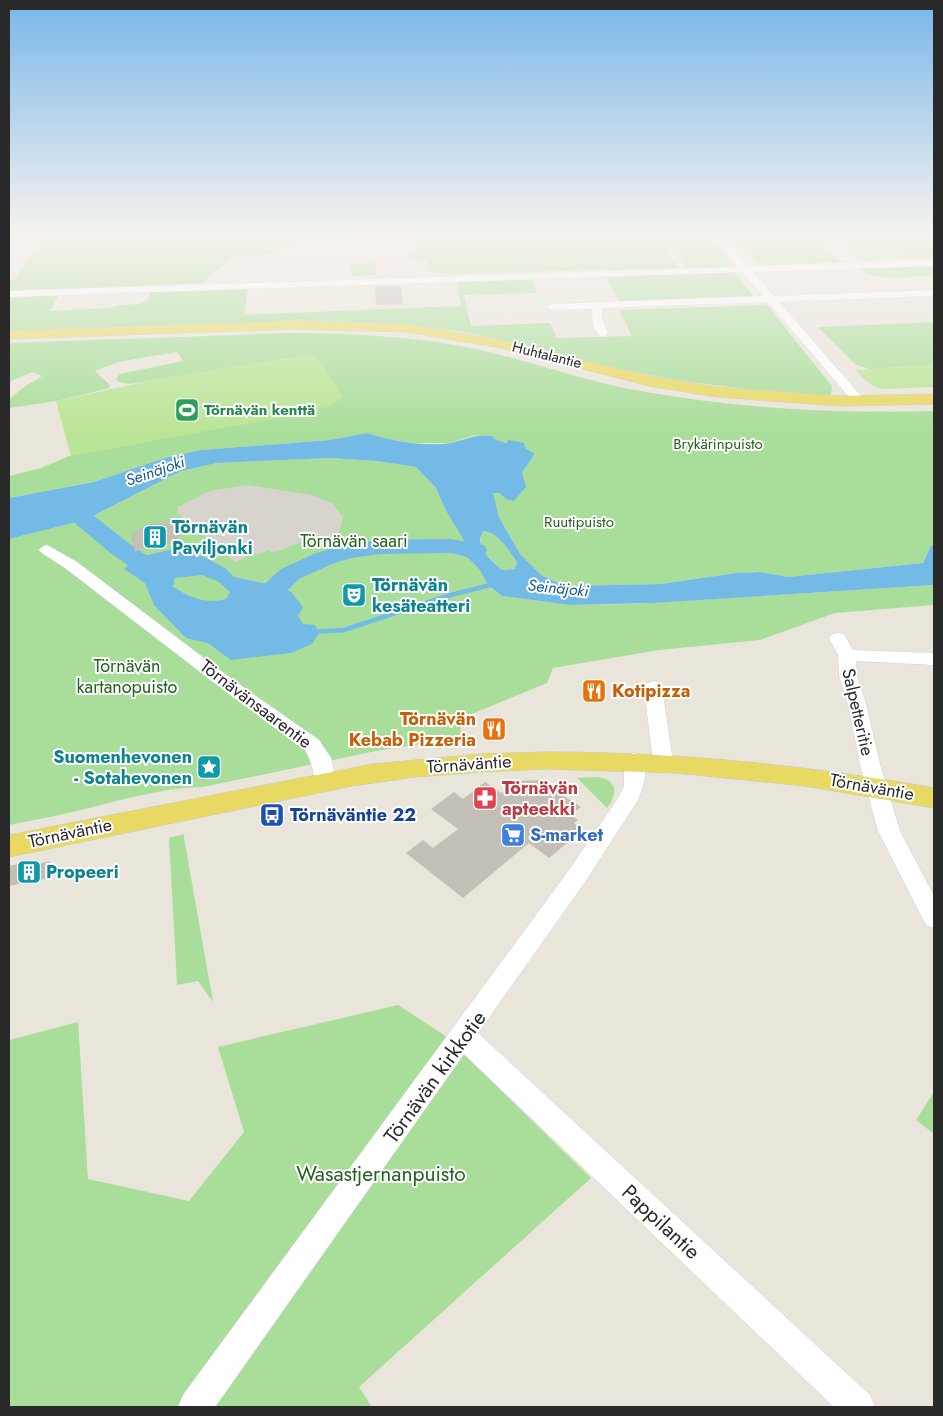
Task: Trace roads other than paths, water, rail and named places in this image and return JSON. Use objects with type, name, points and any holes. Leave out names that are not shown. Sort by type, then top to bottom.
[{"type":"main road","name":"Huhtalantie","points":[[9,335],[292,325],[406,328],[501,344],[615,373],[682,387],[756,396],[860,401],[934,399]]},
{"type":"main road","name":"Törnäväntie","points":[[9,846],[326,782],[412,768],[473,763],[538,760],[634,760],[664,762],[754,770],[876,787],[934,798]]},
{"type":"street","points":[[551,307],[745,300]]},
{"type":"street","points":[[773,300],[860,401]]},
{"type":"street","points":[[597,306],[597,318],[603,334]]},
{"type":"street","name":"Törnävänsaarentie","points":[[47,550],[71,565],[312,746],[321,758],[326,782]]},
{"type":"street","name":"Salpetteritie","points":[[838,638],[846,655],[848,676],[857,704],[876,787],[889,831],[934,918]]},
{"type":"street","points":[[846,655],[934,659]]},
{"type":"street","points":[[653,687],[664,762]]},
{"type":"street","name":"Törnävän kirkkotie","points":[[195,1407],[464,1036],[577,876],[628,800],[634,786],[634,760]]},
{"type":"street","name":"Pappilantie","points":[[464,1036],[858,1407]]},
{"type":"water","name":"Seinäjoki","points":[[367,433],[386,439],[420,444],[451,443],[485,436],[492,436],[496,440],[506,443],[509,440],[524,443],[526,449],[535,454],[522,472],[526,487],[514,501],[506,499],[499,493],[493,493],[499,517],[520,554],[541,575],[565,586],[661,584],[736,573],[760,572],[788,577],[923,563],[931,546],[934,545],[934,585],[653,603],[570,605],[502,596],[488,585],[479,569],[468,558],[454,553],[455,546],[465,542],[446,511],[436,488],[416,467],[377,461],[329,458],[217,463],[181,471],[85,520],[9,539],[9,498],[94,482],[165,458],[201,450],[330,440]],"holes":[[[484,531],[499,539],[511,553],[517,562],[515,569],[502,570],[485,552],[480,542],[481,536]]]},
{"type":"water","points":[[190,545],[196,547],[198,554],[225,568],[234,577],[277,586],[291,592],[303,607],[298,616],[303,624],[315,625],[319,633],[312,644],[291,653],[231,660],[208,643],[186,638],[154,605],[145,583],[124,569],[135,558]],"holes":[[[202,575],[219,582],[230,592],[226,599],[218,601],[196,598],[168,583],[174,578]]]},
{"type":"waterway","points":[[85,520],[122,550],[162,576],[161,584]]},
{"type":"waterway","points":[[241,604],[267,596],[290,574],[323,559],[348,551],[380,547],[450,546],[475,550]]},
{"type":"waterway","points":[[313,632],[344,630],[447,596],[494,584]]},
{"type":"place","name":"Törnävän kenttä","points":[[187,410]]},
{"type":"place","name":"Törnävän Paviljonki","points":[[155,537]]},
{"type":"place","name":"Törnävän kesäteatteri","points":[[354,595]]},
{"type":"place","name":"Kotipizza","points":[[594,691]]},
{"type":"place","name":"Törnävän Kebab Pizzeria","points":[[494,729]]},
{"type":"place","name":"Suomenhevonen - Sotahevonen","points":[[209,767]]},
{"type":"place","name":"Törnävän apteekki","points":[[485,798]]},
{"type":"place","name":"Törnäväntie 22","points":[[272,815]]},
{"type":"place","name":"S-market","points":[[513,835]]},
{"type":"place","name":"Propeeri","points":[[29,872]]},
{"type":"park label","name":"Brykärinpuisto","points":[[718,444]]},
{"type":"park label","name":"Ruutipuisto","points":[[579,522]]},
{"type":"park label","name":"Törnävän saari","points":[[354,541]]},
{"type":"park label","name":"Törnävän kartanopuisto","points":[[127,676]]},
{"type":"park label","name":"Wasastjernanpuisto","points":[[381,1174]]}]
